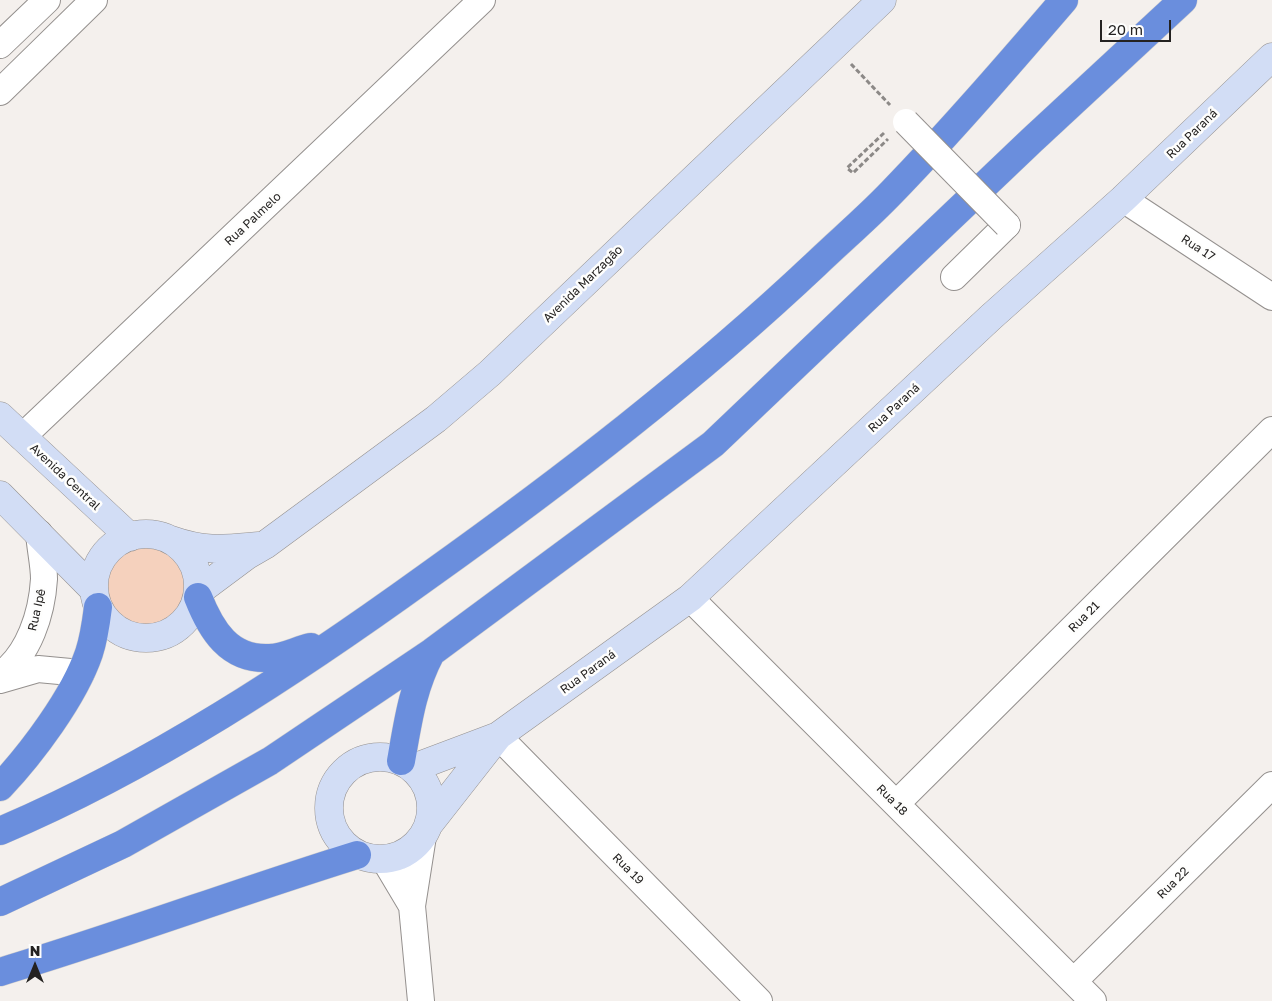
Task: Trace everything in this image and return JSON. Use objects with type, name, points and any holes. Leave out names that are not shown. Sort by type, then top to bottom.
[{"type":"highway","points":[[0,831],[56,807],[190,733],[341,639],[533,501],[616,437],[750,326],[890,194],[1064,0]]},
{"type":"highway","points":[[0,902],[123,844],[270,761],[432,652],[713,444],[1045,128],[1183,0]]},
{"type":"highway","points":[[198,594],[207,620],[219,638],[236,651],[249,656],[270,658],[289,655],[341,639]]},
{"type":"highway","points":[[0,787],[40,739],[81,673],[90,651],[96,599]]},
{"type":"highway","points":[[407,765],[412,698],[421,673],[432,652]]},
{"type":"highway","points":[[0,972],[67,952],[260,885],[358,855]]},
{"type":"main road","name":"Avenida Marzagão","points":[[198,594],[240,560],[266,545],[436,420],[490,373],[882,0]]},
{"type":"main road","name":"Rua Paraná","points":[[426,830],[498,736],[690,598],[991,317],[1123,199],[1272,57]]},
{"type":"main road","name":"Avenida Central","points":[[0,416],[130,537]]},
{"type":"main road","points":[[0,495],[39,533],[96,599],[108,623],[124,634],[142,639],[161,637],[178,628],[191,615],[198,594],[198,575],[192,560],[170,540]]},
{"type":"main road","points":[[96,599],[95,572],[103,557],[115,545],[130,537],[157,535],[195,548],[219,549],[266,545]]},
{"type":"main road","name":"Rua Paraná","points":[[407,765],[498,736]]},
{"type":"main road","points":[[384,757],[407,765],[423,779],[429,793],[432,808],[426,830],[413,848],[399,856],[384,859],[358,855],[343,844],[333,830],[329,812],[330,795],[338,779],[350,766],[366,758],[384,757]]},
{"type":"street","points":[[0,45],[47,0]]},
{"type":"street","points":[[0,92],[94,0]]},
{"type":"street","name":"Rua Palmelo","points":[[22,437],[482,0]]},
{"type":"street","points":[[896,120],[1007,225],[954,277]]},
{"type":"street","name":"Rua 17","points":[[1123,199],[1272,298]]},
{"type":"street","name":"Rua 21","points":[[896,804],[1272,430]]},
{"type":"street","name":"Rua Ipê","points":[[0,676],[8,670],[31,636],[38,613],[44,579],[39,533]]},
{"type":"street","name":"Rua 18","points":[[690,598],[1093,1001]]},
{"type":"street","points":[[0,680],[38,670],[81,673]]},
{"type":"street","name":"Rua 19","points":[[498,736],[759,1001]]},
{"type":"street","name":"Rua 22","points":[[1074,982],[1272,785]]},
{"type":"street","points":[[421,1001],[412,906],[426,830]]},
{"type":"street","points":[[384,859],[412,906]]},
{"type":"path","points":[[834,46],[896,120]]},
{"type":"path","points":[[896,120],[853,173],[847,168],[896,120]]},
{"type":"shaded area","points":[[145,542],[162,546],[176,555],[185,569],[189,586],[185,603],[176,617],[162,626],[145,630],[128,626],[114,617],[105,603],[101,586],[105,569],[114,555],[128,546]]}]
